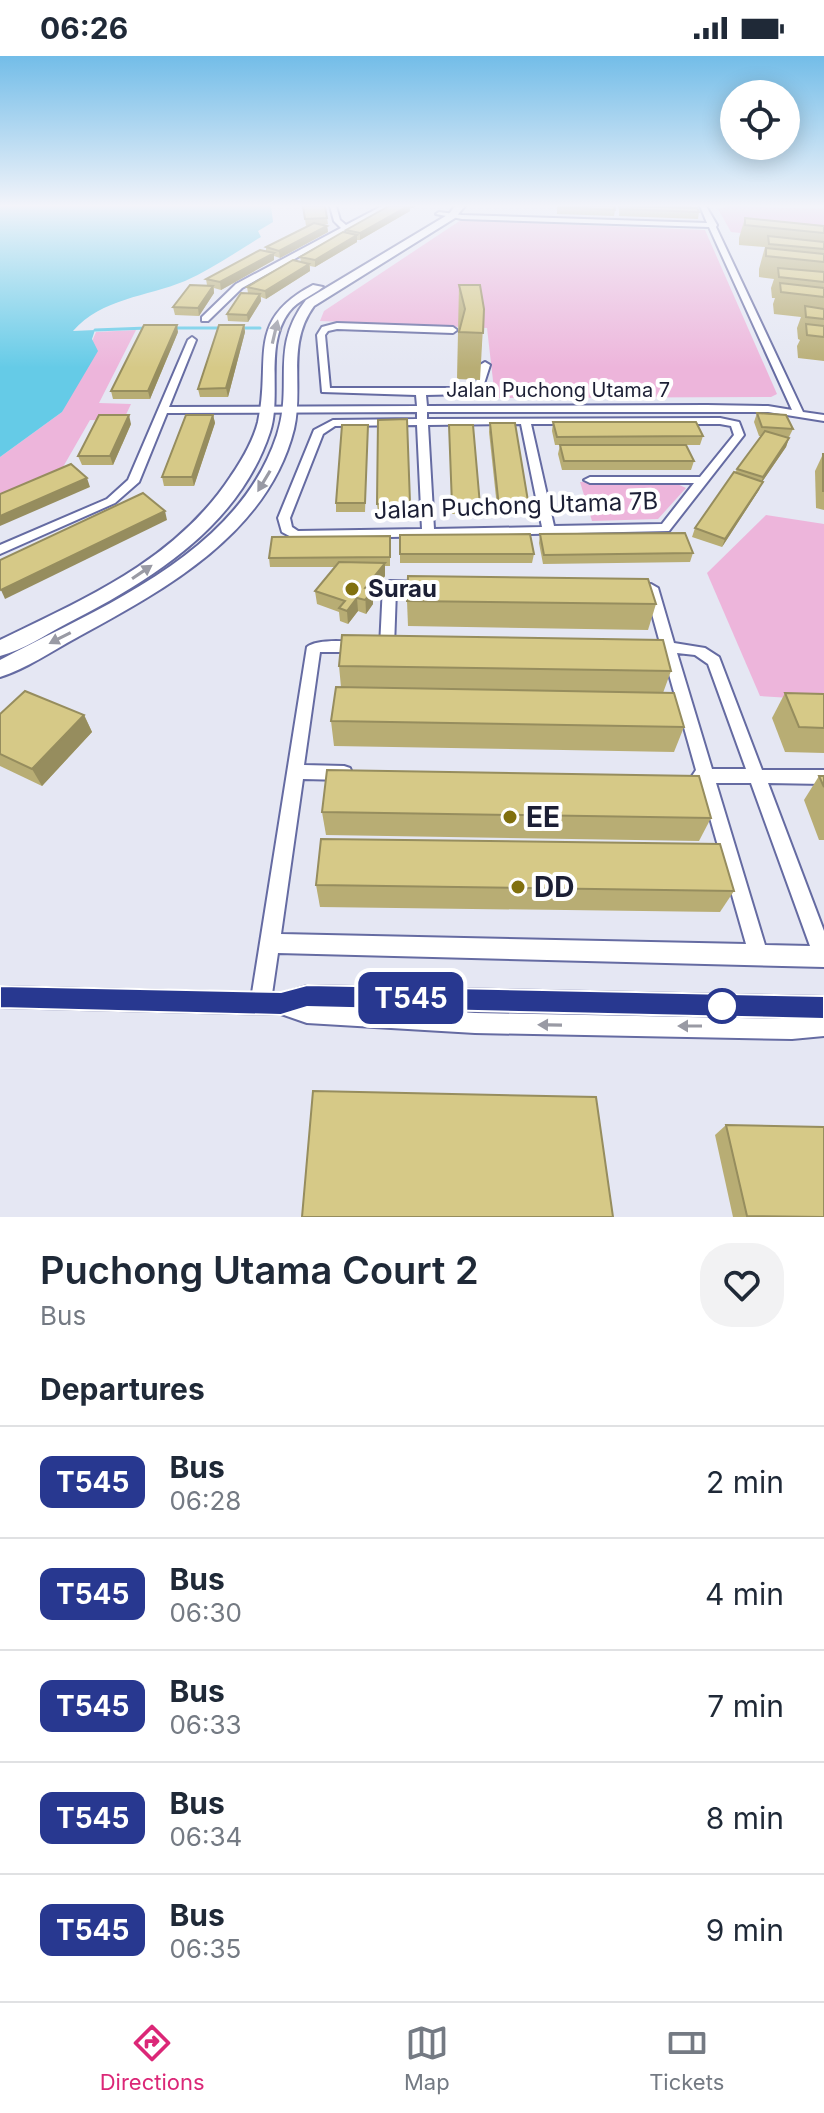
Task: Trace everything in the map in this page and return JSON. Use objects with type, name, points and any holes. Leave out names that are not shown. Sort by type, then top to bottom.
[{"type":"main road","points":[[0,649],[140,574],[186,540],[219,507],[246,463],[264,425],[273,328],[290,303],[363,260]]},
{"type":"main road","points":[[0,669],[96,620],[158,582],[249,506],[274,464],[288,428],[291,409],[289,347],[302,311],[374,260]]},
{"type":"street","points":[[205,319],[239,286],[289,260]]},
{"type":"street","points":[[730,260],[799,414]]},
{"type":"street","points":[[453,330],[337,326],[323,332],[325,390],[469,391],[479,388],[485,365]]},
{"type":"street","points":[[0,550],[111,501],[133,482],[192,340]]},
{"type":"street","points":[[421,392],[428,533]]},
{"type":"street","name":"Jalan Puchong Utama 7","points":[[162,410],[422,408],[799,414],[824,418]]},
{"type":"street","points":[[423,422],[722,415]]},
{"type":"street","name":"Jalan Puchong Utama 7B","points":[[423,422],[333,423],[318,432],[284,518],[286,529],[295,535],[665,528],[739,435],[735,424],[722,415]]},
{"type":"street","points":[[525,421],[549,529]]},
{"type":"street","points":[[590,480],[705,480]]},
{"type":"street","points":[[271,1004],[270,943],[314,647],[395,647],[390,585],[436,586]]},
{"type":"street","points":[[620,588],[651,588],[758,954]]},
{"type":"street","points":[[270,943],[824,956],[714,661],[707,653],[694,649],[623,648]]},
{"type":"street","points":[[295,772],[359,773]]},
{"type":"street","points":[[677,776],[824,777]]},
{"type":"street","points":[[271,1004],[307,996],[824,1007]]},
{"type":"street","points":[[0,997],[271,1004],[307,1013],[475,1023],[792,1029],[824,1026]]},
{"type":"shaded area","points":[[401,260],[718,260],[777,394],[771,397],[495,398],[487,328],[320,321],[324,311]]},
{"type":"shaded area","points":[[136,330],[99,403],[131,404],[123,421],[90,420],[63,467],[0,495],[0,457],[62,412],[96,332]]},
{"type":"shaded area","points":[[580,482],[675,483],[686,488],[658,519],[592,521]]},
{"type":"shaded area","points":[[766,515],[824,524],[824,700],[760,696],[707,573]]},
{"type":"water","points":[[0,260],[223,260],[185,281],[111,305],[85,320],[73,331],[95,330],[92,339],[98,351],[62,412],[0,457]]},
{"type":"building","points":[[241,260],[261,260],[220,282],[206,279]]},
{"type":"building","points":[[293,260],[309,264],[265,291],[247,287]]},
{"type":"building","points":[[778,268],[824,272],[824,282],[779,277]]},
{"type":"building","points":[[780,283],[824,288],[824,297],[781,292]]},
{"type":"building","points":[[190,285],[213,286],[198,308],[173,307]]},
{"type":"building","points":[[459,285],[480,285],[484,309],[483,333],[459,332],[465,309]]},
{"type":"building","points":[[241,293],[260,294],[247,315],[227,314]]},
{"type":"building","points":[[805,306],[824,309],[824,319],[806,317]]},
{"type":"building","points":[[806,324],[824,326],[824,337],[807,335]]},
{"type":"building","points":[[144,325],[177,325],[148,391],[111,391]]},
{"type":"building","points":[[219,325],[244,325],[226,388],[198,389]]},
{"type":"building","points":[[757,413],[786,415],[793,429],[762,427]]},
{"type":"building","points":[[99,415],[129,415],[110,456],[78,456]]},
{"type":"building","points":[[186,415],[213,415],[192,477],[162,477]]},
{"type":"building","points":[[407,419],[410,503],[377,504],[378,420]]},
{"type":"building","points":[[553,422],[696,422],[703,436],[557,437]]},
{"type":"building","points":[[490,423],[515,423],[529,507],[499,507]]},
{"type":"building","points":[[342,425],[368,425],[365,503],[336,503]]},
{"type":"building","points":[[449,425],[473,425],[480,505],[452,505]]},
{"type":"building","points":[[765,431],[789,438],[763,477],[737,469]]},
{"type":"building","points":[[560,445],[686,445],[694,461],[564,461]]},
{"type":"building","points":[[71,464],[87,478],[0,516],[0,494]]},
{"type":"building","points":[[734,472],[763,482],[725,539],[695,528]]},
{"type":"building","points":[[143,493],[165,511],[0,589],[0,560]]},
{"type":"building","points":[[685,533],[693,553],[544,555],[540,534]]},
{"type":"building","points":[[530,534],[534,554],[400,554],[400,535]]},
{"type":"building","points":[[390,536],[390,557],[269,558],[272,537]]},
{"type":"building","points":[[339,562],[385,563],[365,588],[373,591],[365,600],[357,598],[347,611],[339,608],[345,601],[315,591]]},
{"type":"building","points":[[408,576],[648,579],[656,604],[407,601]]},
{"type":"building","points":[[342,635],[663,640],[671,671],[339,666]]},
{"type":"building","points":[[336,687],[674,693],[684,727],[331,721]]},
{"type":"building","points":[[25,691],[84,715],[32,769],[0,754],[0,714]]},
{"type":"building","points":[[785,693],[824,694],[824,728],[799,727]]},
{"type":"building","points":[[327,770],[699,776],[711,818],[322,812]]},
{"type":"building","points":[[321,839],[720,844],[734,891],[316,885]]},
{"type":"building","points":[[313,1091],[596,1097],[613,1217],[302,1217]]},
{"type":"building","points":[[726,1125],[824,1127],[824,1217],[747,1216]]},
{"type":"waterway","points":[[95,330],[147,328]]},
{"type":"waterway","points":[[173,328],[223,328]]},
{"type":"waterway","points":[[237,328],[260,328]]},
{"type":"bus line","name":"T545","points":[[0,997],[281,1004],[307,996],[824,1007]]},
{"type":"place","name":"Surau","points":[[352,589]]},
{"type":"place","name":"EE","points":[[510,817]]},
{"type":"place","name":"DD","points":[[518,887]]}]
